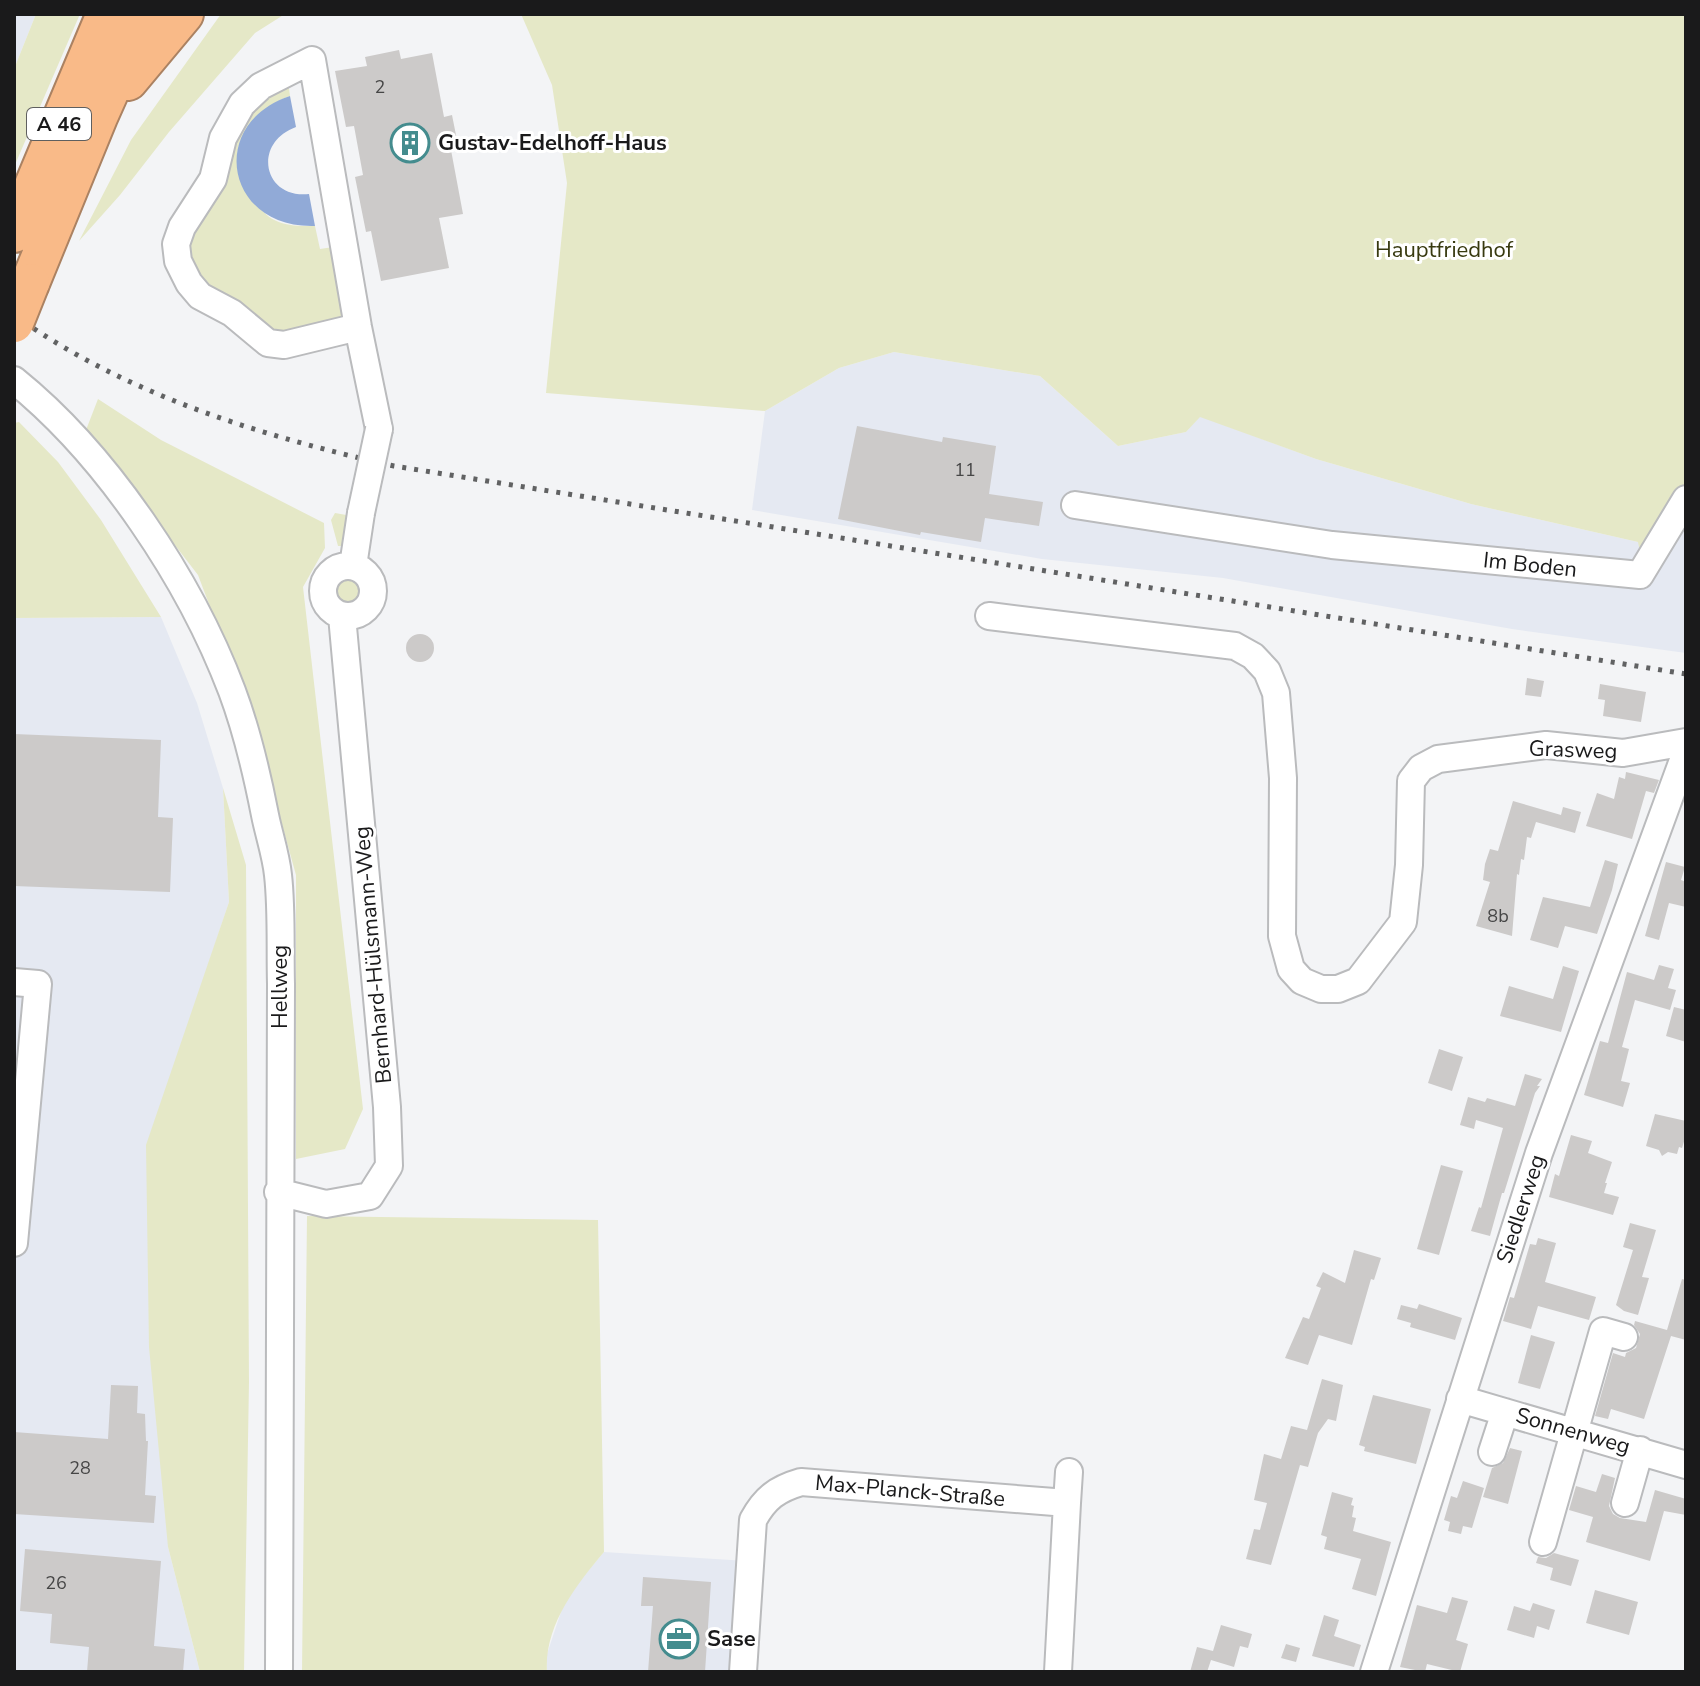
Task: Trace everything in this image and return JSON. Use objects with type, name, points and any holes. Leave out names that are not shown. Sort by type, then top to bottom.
[{"type":"highway","name":"A 46","points":[[14,233],[106,14]]},
{"type":"highway","name":"A 46","points":[[14,323],[98,117],[144,14]]},
{"type":"highway","points":[[98,117],[184,14]]},
{"type":"street","points":[[312,60],[346,248],[358,327],[284,345],[268,343],[232,313],[200,296],[178,261],[176,244],[182,227],[213,179],[223,138],[235,113],[261,86],[312,60]]},
{"type":"street","name":"Bernhard-Hülsmann-Weg","points":[[278,1192],[326,1204],[370,1196],[389,1166],[387,1107],[342,616],[356,615],[367,607],[373,594],[368,575],[353,566],[379,429],[358,327]]},
{"type":"street","name":"Hellweg","points":[[14,380],[80,444],[135,512],[183,586],[232,691],[256,770],[278,875],[281,984],[279,1672]]},
{"type":"street","name":"Im Boden","points":[[1075,505],[1332,545],[1640,575],[1686,499]]},
{"type":"street","name":"Grasweg","points":[[989,616],[1235,646],[1253,656],[1267,671],[1276,693],[1283,778],[1282,936],[1291,969],[1302,981],[1321,989],[1338,989],[1358,981],[1403,922],[1409,865],[1411,781],[1421,768],[1438,759],[1546,745],[1623,753],[1686,742]]},
{"type":"street","name":"Siedlerweg","points":[[1382,1670],[1460,1399],[1544,1139],[1686,752]]},
{"type":"street","points":[[14,982],[38,984],[14,1243]]},
{"type":"street","points":[[1543,1542],[1603,1331],[1624,1337]]},
{"type":"street","name":"Sonnenweg","points":[[1460,1399],[1575,1430],[1686,1465]]},
{"type":"street","points":[[1492,1452],[1505,1412]]},
{"type":"street","points":[[1625,1503],[1640,1450]]},
{"type":"street","points":[[1058,1672],[1068,1534],[1069,1472]]},
{"type":"street","name":"Max-Planck-Straße","points":[[743,1672],[753,1520],[765,1499],[784,1487],[801,1482],[1067,1503]]},
{"type":"shaded area","points":[[14,14],[36,14],[14,69]]},
{"type":"shaded area","points":[[894,352],[1040,376],[1118,446],[1186,432],[1200,416],[1316,459],[1471,504],[1638,542],[1686,511],[1686,653],[1512,629],[1223,578],[1042,559],[752,510],[765,411],[839,368]]},
{"type":"shaded area","points":[[161,617],[197,703],[223,788],[229,902],[182,1043],[168,1547],[200,1672],[14,1672],[14,618]]},
{"type":"shaded area","points":[[604,1552],[747,1561],[740,1672],[547,1672],[546,1657],[563,1606]]},
{"type":"green space","points":[[36,14],[80,14],[14,167],[14,69]]},
{"type":"green space","points":[[221,14],[285,14],[255,33],[79,241],[131,140]]},
{"type":"green space","name":"Hauptfriedhof","points":[[521,14],[1686,14],[1686,511],[1646,580],[1638,542],[1471,504],[1316,459],[1200,417],[1186,432],[1118,446],[1040,376],[894,352],[839,368],[765,411],[546,393],[567,183],[552,85]]},
{"type":"green space","points":[[288,81],[290,96],[254,120],[241,139],[237,160],[252,195],[264,213],[289,225],[315,226],[320,249],[340,246],[352,316],[299,334],[267,333],[199,286],[182,238],[243,110]]},
{"type":"green space","points":[[98,399],[161,440],[324,523],[325,548],[303,587],[363,1109],[345,1149],[296,1159],[296,875],[254,723],[198,575],[86,430]]},
{"type":"green space","points":[[19,422],[58,462],[101,520],[161,617],[14,618],[14,423]]},
{"type":"green space","points":[[335,513],[352,516],[346,546],[338,546],[331,520]]},
{"type":"green space","points":[[347,579],[355,583],[359,591],[355,599],[347,603],[339,599],[335,591],[339,583]]},
{"type":"green space","points":[[223,788],[246,865],[249,1382],[244,1672],[200,1672],[168,1547],[149,1347],[146,1145],[229,902]]},
{"type":"green space","points":[[307,1216],[598,1220],[604,1552],[573,1592],[556,1623],[547,1655],[547,1672],[302,1672]]},
{"type":"water","points":[[290,96],[296,127],[273,145],[269,168],[281,188],[309,194],[315,226],[285,222],[262,211],[246,194],[238,173],[238,150],[246,129],[263,110]]},
{"type":"building","points":[[399,50],[401,59],[432,53],[444,117],[452,115],[459,149],[451,150],[463,214],[439,218],[449,268],[381,281],[371,231],[366,232],[355,177],[363,175],[354,126],[346,127],[335,71],[367,66],[365,57]]},
{"type":"building","points":[[857,426],[942,442],[943,437],[996,446],[989,494],[1043,502],[1039,526],[985,518],[981,542],[921,532],[920,535],[838,519]]},
{"type":"building","points":[[420,634],[430,638],[434,648],[430,658],[420,662],[410,658],[406,648],[410,638]]},
{"type":"building","points":[[1527,678],[1544,681],[1541,697],[1525,695]]},
{"type":"building","points":[[1600,684],[1646,692],[1641,722],[1603,716],[1605,700],[1598,699]]},
{"type":"building","points":[[14,734],[161,740],[158,817],[173,818],[170,892],[14,886]]},
{"type":"building","points":[[1626,772],[1659,780],[1654,793],[1646,791],[1632,839],[1586,826],[1597,793],[1614,799],[1619,777],[1625,779]]},
{"type":"building","points":[[1513,801],[1561,815],[1563,807],[1581,812],[1575,833],[1536,822],[1531,838],[1527,837],[1524,860],[1521,859],[1517,874],[1512,936],[1476,926],[1490,882],[1483,880],[1485,864],[1490,849],[1498,851]]},
{"type":"building","points":[[1605,860],[1618,864],[1597,934],[1565,926],[1558,948],[1530,940],[1543,897],[1590,907]]},
{"type":"building","points":[[1666,862],[1685,867],[1681,880],[1686,882],[1686,907],[1669,903],[1659,940],[1645,936]]},
{"type":"building","points":[[1659,965],[1674,969],[1668,988],[1676,990],[1670,1010],[1635,1000],[1622,1047],[1629,1049],[1621,1081],[1630,1083],[1623,1107],[1584,1095],[1600,1041],[1608,1043],[1627,972],[1654,980]]},
{"type":"building","points":[[1563,966],[1579,971],[1561,1032],[1500,1016],[1509,986],[1553,999]]},
{"type":"building","points":[[1674,1007],[1686,1010],[1686,1042],[1666,1036]]},
{"type":"building","points":[[1439,1049],[1463,1057],[1452,1091],[1428,1083]]},
{"type":"building","points":[[1525,1074],[1542,1079],[1537,1086],[1540,1086],[1535,1093],[1490,1236],[1471,1231],[1481,1208],[1503,1128],[1476,1120],[1474,1129],[1460,1125],[1468,1097],[1485,1102],[1487,1098],[1515,1106]]},
{"type":"building","points":[[1655,1114],[1686,1121],[1686,1135],[1677,1154],[1668,1152],[1662,1156],[1659,1150],[1646,1146]]},
{"type":"building","points":[[1571,1135],[1592,1141],[1588,1153],[1612,1162],[1604,1193],[1619,1197],[1613,1215],[1549,1197],[1555,1174],[1559,1176]]},
{"type":"building","points":[[1441,1165],[1463,1171],[1439,1255],[1417,1249]]},
{"type":"building","points":[[1630,1223],[1656,1230],[1642,1277],[1649,1278],[1638,1315],[1616,1305],[1633,1250],[1623,1247]]},
{"type":"building","points":[[1538,1238],[1556,1243],[1545,1282],[1596,1297],[1589,1320],[1538,1306],[1531,1329],[1503,1321],[1510,1297],[1514,1298],[1530,1244],[1536,1245]]},
{"type":"building","points":[[1354,1250],[1381,1258],[1374,1280],[1371,1279],[1352,1345],[1319,1335],[1308,1365],[1285,1358],[1303,1317],[1309,1319],[1321,1288],[1316,1286],[1323,1272],[1345,1283]]},
{"type":"building","points":[[1682,1279],[1686,1280],[1686,1340],[1671,1336],[1644,1419],[1611,1409],[1608,1419],[1595,1416],[1613,1353],[1625,1357],[1626,1353],[1636,1348],[1640,1334],[1635,1321],[1667,1330]]},
{"type":"building","points":[[1419,1304],[1462,1318],[1455,1340],[1410,1327],[1411,1323],[1397,1319],[1401,1305],[1417,1309]]},
{"type":"building","points":[[1531,1335],[1555,1342],[1540,1389],[1518,1383]]},
{"type":"building","points":[[1322,1379],[1343,1385],[1336,1421],[1328,1419],[1318,1433],[1308,1467],[1300,1465],[1271,1565],[1246,1559],[1254,1529],[1260,1530],[1267,1503],[1254,1500],[1264,1454],[1281,1459],[1291,1426],[1307,1430]]},
{"type":"building","points":[[111,1385],[138,1386],[137,1413],[145,1414],[148,1441],[145,1495],[156,1496],[154,1523],[14,1514],[14,1432],[108,1439]]},
{"type":"building","points":[[1373,1395],[1431,1409],[1416,1464],[1364,1451],[1365,1447],[1359,1445]]},
{"type":"building","points":[[1510,1448],[1522,1451],[1508,1504],[1483,1497],[1492,1468],[1503,1463]]},
{"type":"building","points":[[1602,1474],[1615,1478],[1609,1506],[1613,1514],[1620,1518],[1646,1522],[1655,1490],[1686,1499],[1686,1515],[1664,1511],[1650,1561],[1586,1542],[1593,1517],[1569,1510],[1576,1486],[1596,1492]]},
{"type":"building","points":[[1463,1481],[1484,1488],[1472,1528],[1463,1526],[1461,1534],[1448,1531],[1450,1522],[1444,1520],[1451,1496],[1457,1498]]},
{"type":"building","points":[[1332,1492],[1353,1498],[1352,1517],[1356,1518],[1353,1531],[1391,1542],[1376,1596],[1352,1589],[1361,1559],[1324,1549],[1327,1537],[1321,1535]]},
{"type":"building","points":[[25,1549],[161,1561],[154,1646],[185,1649],[183,1672],[87,1672],[89,1647],[50,1643],[52,1614],[20,1611]]},
{"type":"building","points":[[1554,1553],[1579,1560],[1571,1586],[1550,1580],[1553,1568],[1536,1563],[1538,1557],[1546,1558]]},
{"type":"building","name":"Sase","points":[[643,1577],[711,1582],[705,1672],[648,1672],[653,1606],[641,1606]]},
{"type":"building","points":[[1595,1590],[1638,1602],[1629,1635],[1586,1623]]},
{"type":"building","points":[[1452,1597],[1468,1601],[1456,1640],[1468,1644],[1460,1672],[1427,1664],[1425,1672],[1400,1667],[1417,1605],[1447,1613]]},
{"type":"building","points":[[1533,1603],[1555,1610],[1549,1630],[1537,1626],[1534,1638],[1507,1630],[1514,1606],[1530,1611]]},
{"type":"building","points":[[1324,1615],[1339,1620],[1334,1636],[1361,1645],[1354,1667],[1312,1656]]},
{"type":"building","points":[[1221,1625],[1252,1634],[1248,1648],[1240,1646],[1234,1667],[1211,1660],[1207,1672],[1190,1672],[1197,1647],[1213,1651]]},
{"type":"building","points":[[1286,1644],[1300,1648],[1296,1662],[1281,1658]]},
{"type":"railway","points":[[14,315],[57,343],[148,390],[245,426],[394,466],[1686,674]]},
{"type":"place","name":"Gustav-Edelhoff-Haus","points":[[410,143]]},
{"type":"place","name":"Sase","points":[[679,1639]]}]
